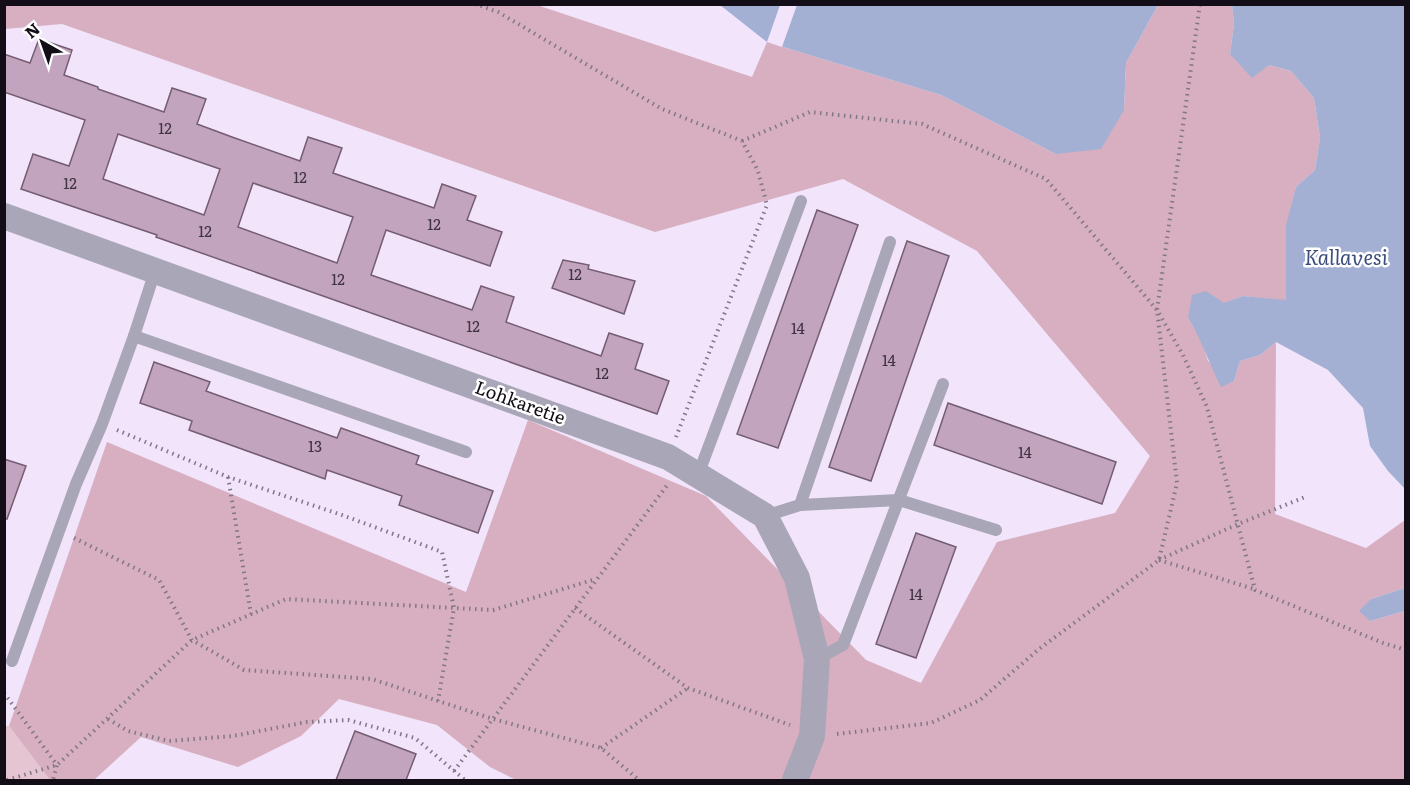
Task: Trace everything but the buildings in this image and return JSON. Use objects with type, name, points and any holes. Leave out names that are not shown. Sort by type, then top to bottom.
[{"type":"street","name":"Lohkaretie","points":[[4,216],[680,469],[765,516]]},
{"type":"street","points":[[765,516],[797,578],[817,659],[801,731],[795,780]]},
{"type":"lane","points":[[680,469],[801,201]]},
{"type":"lane","points":[[800,505],[890,242]]},
{"type":"lane","points":[[12,661],[76,484],[102,424],[155,271]]},
{"type":"lane","points":[[134,336],[466,452]]},
{"type":"lane","points":[[817,659],[843,645],[943,384]]},
{"type":"lane","points":[[765,516],[800,505],[899,500],[996,530]]},
{"type":"path","points":[[454,772],[680,469],[767,205],[758,171],[742,141],[662,109],[498,12],[475,4]]},
{"type":"path","points":[[1159,560],[1177,483],[1157,310],[1200,4]]},
{"type":"path","points":[[742,141],[810,112],[922,124],[1046,179],[1157,310],[1183,356],[1207,407],[1255,590]]},
{"type":"path","points":[[102,424],[228,477],[342,515],[442,552],[454,608],[438,701]]},
{"type":"path","points":[[228,477],[251,614]]},
{"type":"path","points":[[575,608],[688,688],[801,731],[931,723],[980,700],[1039,649],[1159,560],[1305,497]]},
{"type":"path","points":[[59,531],[159,580],[192,640],[244,670],[372,679],[493,719],[601,748],[639,780]]},
{"type":"path","points":[[1159,560],[1255,590],[1383,643],[1406,650]]},
{"type":"path","points":[[7,780],[57,765],[192,640],[286,599],[493,610],[596,579]]},
{"type":"path","points":[[601,748],[688,688]]},
{"type":"path","points":[[4,693],[57,765]]},
{"type":"path","points":[[108,719],[129,731],[170,741],[233,736],[307,722],[348,720],[415,738],[465,780]]},
{"type":"path","points":[[53,780],[57,765]]},
{"type":"shaded area","points":[[5,4],[537,5],[752,77],[767,42],[941,95],[1056,154],[1124,110],[1126,63],[1158,5],[1232,5],[1234,24],[1230,54],[1291,71],[1314,98],[1320,138],[1315,170],[1296,187],[1287,225],[1286,301],[1243,296],[1188,318],[1201,339],[1208,361],[1234,381],[1240,361],[1260,355],[1276,342],[1275,514],[1366,548],[1405,520],[1405,588],[1371,599],[1370,621],[1405,611],[1405,780],[516,780],[490,767],[437,725],[339,699],[301,736],[238,767],[141,737],[94,780],[50,780],[9,726],[107,442],[466,592],[528,420],[706,496],[866,660],[921,683],[997,542],[1115,513],[1150,456],[977,251],[843,179],[655,232],[62,24],[5,29]]},
{"type":"shaded area","points":[[4,726],[9,726],[50,780],[5,780]]},
{"type":"water","points":[[720,5],[1158,5],[1126,63],[1124,110],[1101,149],[1056,154],[941,95],[767,42]]},
{"type":"water","name":"Kallavesi","points":[[1232,5],[1405,5],[1405,489],[1388,471],[1370,446],[1363,408],[1328,370],[1276,342],[1260,355],[1240,361],[1234,381],[1221,387],[1188,318],[1192,295],[1206,291],[1224,303],[1243,296],[1286,300],[1286,225],[1296,187],[1315,170],[1320,138],[1314,98],[1291,71],[1269,65],[1252,78],[1230,54],[1234,24]]},
{"type":"water","points":[[1405,588],[1405,611],[1370,621],[1359,611],[1371,599]]},
{"type":"pier","points":[[780,5],[797,5],[782,47],[767,42]]}]
